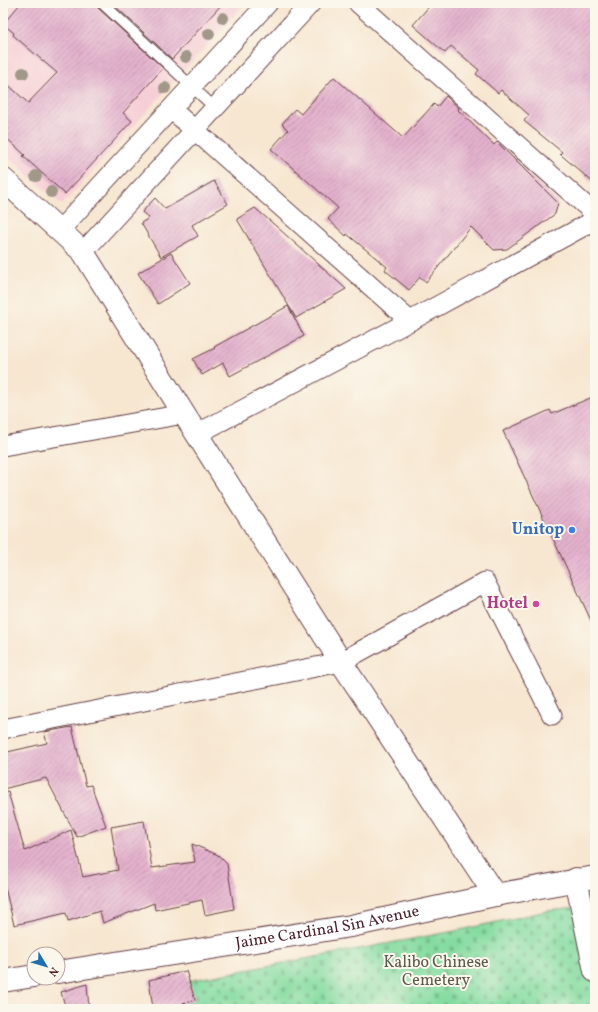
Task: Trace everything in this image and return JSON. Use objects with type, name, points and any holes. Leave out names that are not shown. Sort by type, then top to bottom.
[{"type":"street","points":[[59,231],[268,3]]},
{"type":"street","points":[[83,252],[311,3]]},
{"type":"street","points":[[358,3],[595,214]]},
{"type":"street","points":[[171,109],[410,321]]},
{"type":"street","points":[[3,179],[83,252],[341,662],[494,895]]},
{"type":"street","points":[[197,434],[410,321],[595,220]]},
{"type":"street","points":[[3,446],[184,414]]},
{"type":"street","points":[[3,729],[341,662],[485,582],[552,715]]},
{"type":"street","points":[[586,878],[595,971]]},
{"type":"street","name":"Jaime Cardinal Sin Avenue","points":[[66,971],[351,926],[494,895],[586,878]]},
{"type":"street","points":[[3,981],[26,977]]},
{"type":"lane","points":[[102,3],[215,108]]},
{"type":"shaded area","points":[[3,3],[245,3],[62,205],[3,152]]},
{"type":"green space","name":"Kalibo Chinese Cemetery","points":[[595,906],[595,1009],[185,1009],[176,983],[460,930],[547,911]]},
{"type":"building","points":[[21,3],[96,3],[98,8],[163,68],[123,113],[132,121],[65,194],[23,156],[25,155],[3,135],[3,80],[28,103],[57,73],[13,35],[14,33],[3,24]]},
{"type":"building","points":[[112,3],[223,3],[172,59]]},
{"type":"building","points":[[432,3],[595,3],[595,184],[560,154],[562,152],[524,121],[529,115],[501,90],[498,93],[476,74],[479,70],[451,46],[445,53],[413,25]]},
{"type":"building","points":[[334,77],[403,138],[434,104],[437,107],[446,96],[459,108],[458,110],[494,145],[497,142],[558,203],[555,214],[507,249],[494,250],[471,227],[426,282],[420,277],[409,290],[385,270],[387,267],[347,234],[346,236],[328,219],[338,208],[271,149],[288,130],[282,124],[295,109],[301,114]]},
{"type":"building","points":[[214,181],[228,204],[192,225],[198,236],[161,257],[141,223],[149,218],[142,212],[155,198],[165,209]]},
{"type":"building","points":[[255,208],[346,289],[296,318],[237,219]]},
{"type":"building","points":[[171,253],[190,283],[158,304],[138,273]]},
{"type":"building","points":[[288,306],[304,336],[230,376],[223,363],[202,375],[193,359]]},
{"type":"building","name":"Unitop","points":[[595,396],[595,629],[503,431],[550,410],[552,414]]},
{"type":"building","points":[[72,727],[86,786],[91,785],[106,826],[77,837],[46,778],[3,789],[3,753],[47,743],[44,732]]},
{"type":"building","points":[[8,792],[25,851],[71,830],[83,877],[118,870],[111,827],[144,821],[152,868],[195,862],[192,844],[218,855],[227,864],[234,909],[205,915],[202,900],[155,910],[154,903],[103,923],[100,911],[68,921],[66,913],[14,925],[3,879],[3,793]]},
{"type":"building","points":[[186,971],[195,1000],[168,1009],[153,1009],[149,980]]},
{"type":"building","points":[[87,984],[89,1009],[66,1009],[61,992]]},
{"type":"place","name":"Unitop","points":[[572,530]]},
{"type":"place","name":"Hotel","points":[[536,604]]}]
